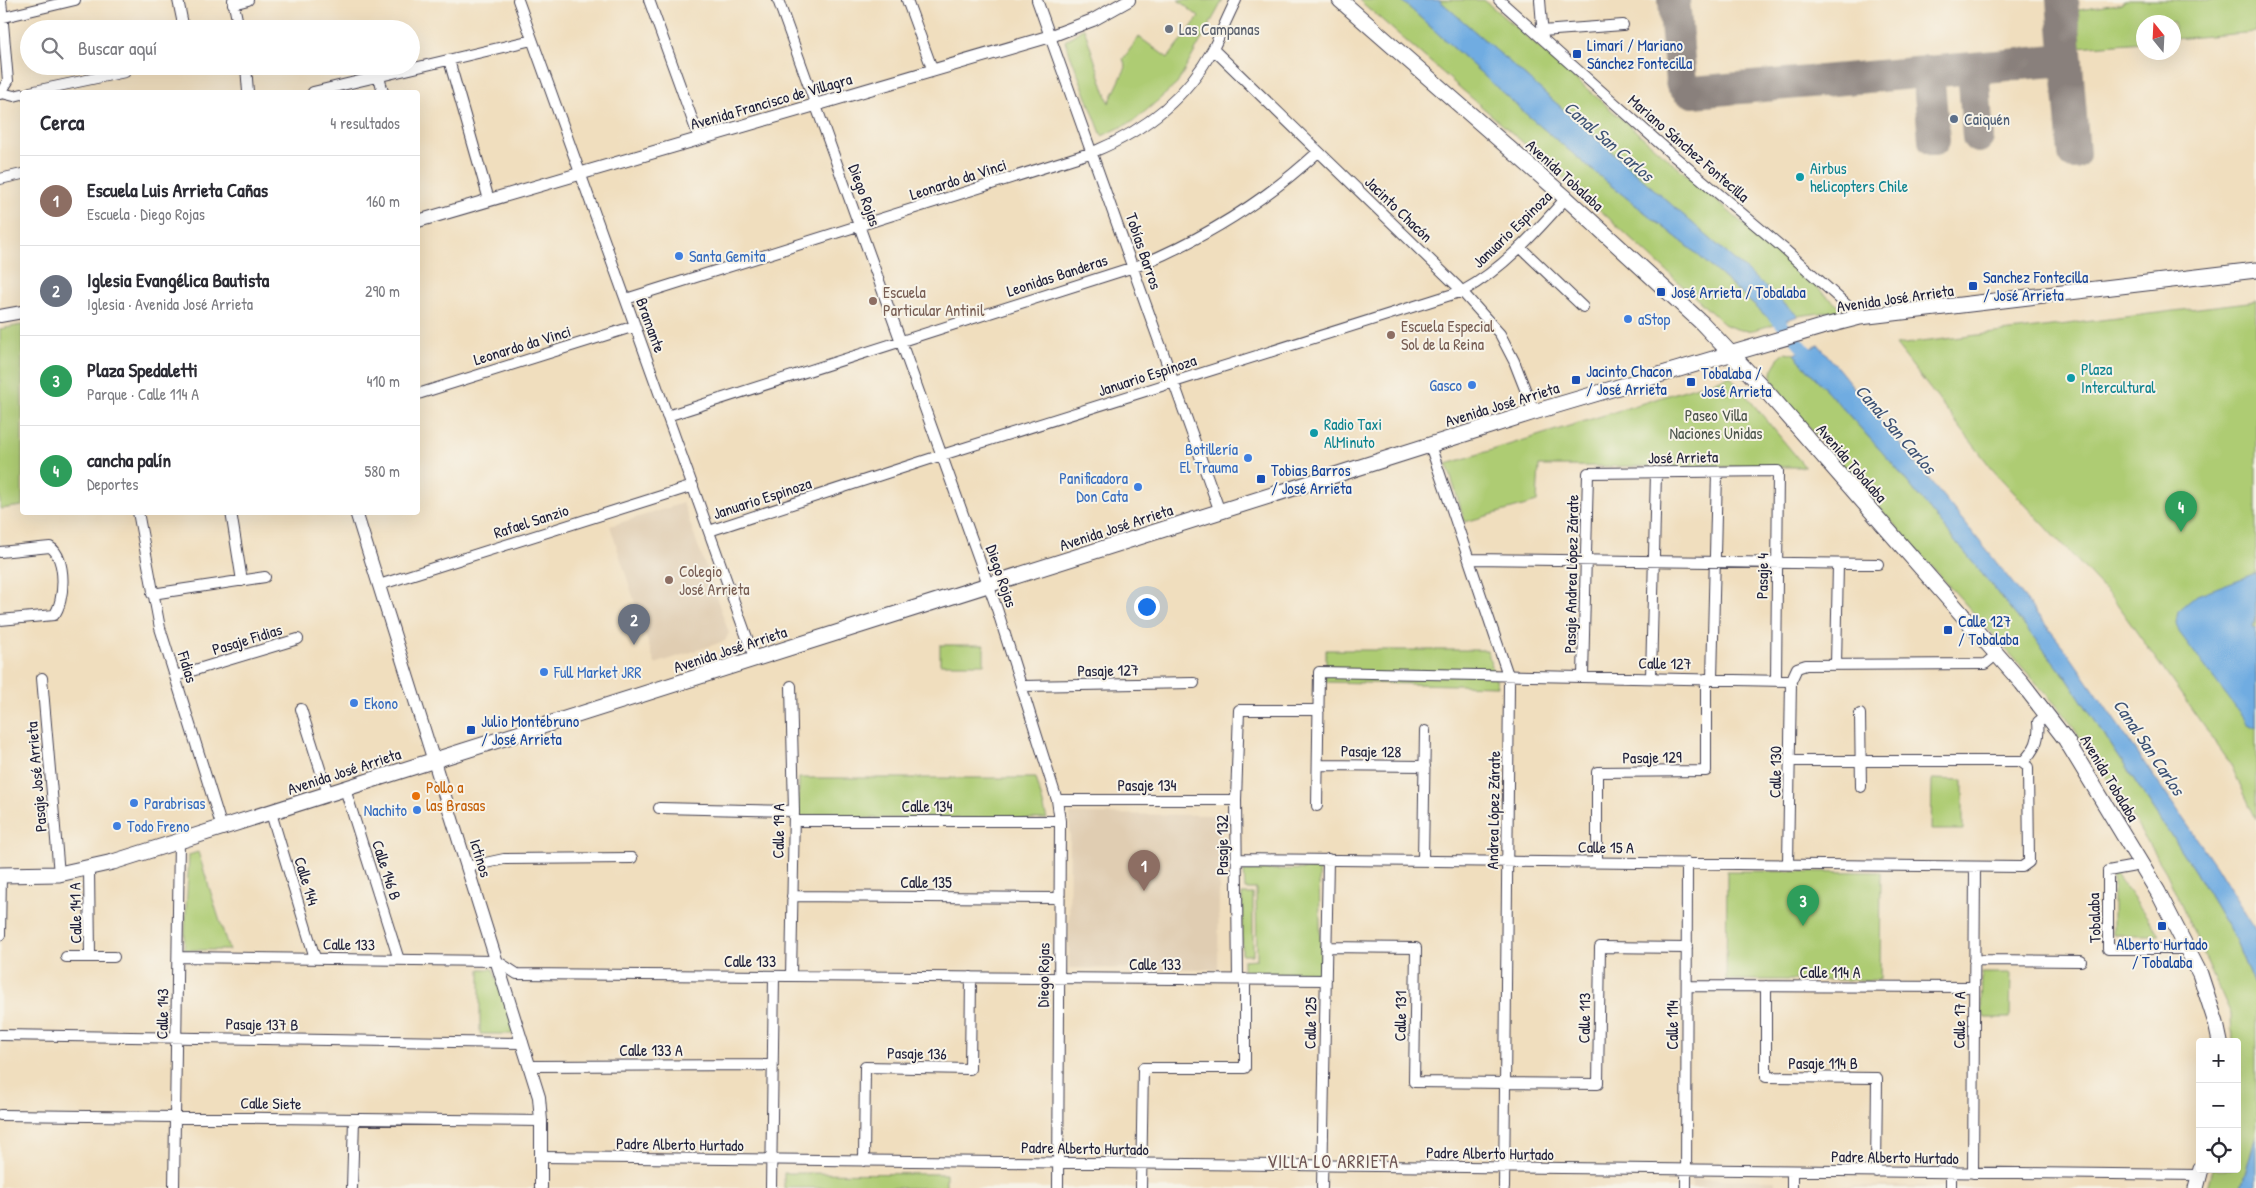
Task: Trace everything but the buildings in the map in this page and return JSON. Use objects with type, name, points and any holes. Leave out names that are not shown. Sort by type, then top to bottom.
[{"type":"main road","name":"Avenida Tobalaba","points":[[1340,0],[1566,198],[1698,319],[1732,354],[2048,714],[2080,762],[2188,949],[2205,990],[2219,1038]]},
{"type":"main road","name":"Avenida José Arrieta","points":[[0,875],[59,874],[89,869],[989,586],[1534,412],[1821,327],[1860,317],[2256,270]]},
{"type":"street","points":[[1,0],[1,18],[8,81],[1,94],[14,96],[20,94]]},
{"type":"street","points":[[1,18],[75,0]]},
{"type":"street","points":[[178,0],[182,20]]},
{"type":"street","points":[[237,20],[233,2],[248,0]]},
{"type":"street","name":"Bramante","points":[[518,0],[755,660]]},
{"type":"street","points":[[649,0],[699,138]]},
{"type":"street","name":"Diego Rojas","points":[[778,0],[989,586],[1057,800],[1060,822],[1058,1188]]},
{"type":"street","points":[[906,0],[933,71]]},
{"type":"street","name":"Tobías Barros","points":[[1037,0],[1093,152],[1220,512]]},
{"type":"street","name":"Avenida Francisco de Villagra","points":[[420,217],[489,200],[1051,36],[1093,20],[1129,0]]},
{"type":"street","name":"Leonardo da Vinci","points":[[626,299],[1093,152],[1132,134],[1164,110],[1189,85],[1212,49],[1236,0]]},
{"type":"street","name":"Mariano Sánchez Fontecilla","points":[[1499,0],[1542,35],[1675,157],[1783,248],[1860,317]]},
{"type":"street","points":[[1540,0],[1542,35],[1623,25]]},
{"type":"street","points":[[420,67],[532,40]]},
{"type":"street","name":"Jacinto Chacón","points":[[1212,49],[1463,291],[1492,323],[1508,347],[1534,412]]},
{"type":"street","points":[[448,60],[489,200]]},
{"type":"street","points":[[40,90],[111,75]]},
{"type":"street","points":[[247,75],[248,90]]},
{"type":"street","points":[[323,90],[387,75]]},
{"type":"street","points":[[379,77],[382,90]]},
{"type":"street","name":"Leonidas Banderas","points":[[667,416],[1134,267],[1182,246],[1228,222],[1275,189],[1318,152]]},
{"type":"street","points":[[0,179],[20,174]]},
{"type":"street","name":"Januario Espinoza","points":[[709,531],[942,455],[1463,291],[1482,280],[1520,247],[1566,198]]},
{"type":"street","points":[[1520,247],[1583,307]]},
{"type":"street","points":[[0,316],[20,312]]},
{"type":"street","name":"Leonardo da Vinci","points":[[420,393],[635,326]]},
{"type":"street","name":"Andrea López Zárate","points":[[1430,445],[1508,675],[1504,1188]]},
{"type":"street","name":"José Arrieta","points":[[1588,473],[1778,471]]},
{"type":"street","name":"Pasaje 4","points":[[1776,681],[1778,471]]},
{"type":"street","points":[[1651,678],[1656,472]]},
{"type":"street","name":"Pasaje 129","points":[[1597,862],[1596,772],[1706,771],[1717,472]]},
{"type":"street","name":"Pasaje Andrea López Zárate","points":[[1583,676],[1588,473]]},
{"type":"street","name":"Rafael Sanzio","points":[[379,585],[693,486]]},
{"type":"street","name":"Fidias","points":[[139,515],[152,594],[160,628],[222,828]]},
{"type":"street","points":[[231,515],[242,581]]},
{"type":"street","name":"Ictinos","points":[[357,515],[539,1096],[541,1188]]},
{"type":"street","points":[[0,552],[50,547],[54,549],[59,562],[64,588],[58,610],[54,615],[0,620]]},
{"type":"street","points":[[1469,559],[1878,564]]},
{"type":"street","points":[[1836,665],[1838,564]]},
{"type":"street","points":[[152,594],[265,578]]},
{"type":"street","name":"Pasaje Fidias","points":[[175,676],[298,639]]},
{"type":"street","points":[[1790,681],[1797,668],[1806,665],[1986,664],[1997,654]]},
{"type":"street","name":"Calle 127","points":[[1320,672],[1790,681]]},
{"type":"street","name":"Pasaje 128","points":[[1317,806],[1320,672]]},
{"type":"street","name":"Pasaje José Arrieta","points":[[42,678],[59,874]]},
{"type":"street","name":"Calle 130","points":[[1788,864],[1790,681]]},
{"type":"street","name":"Pasaje 127","points":[[1022,686],[1194,683]]},
{"type":"street","name":"Calle 19 A","points":[[791,686],[794,816],[791,976]]},
{"type":"street","points":[[301,709],[328,794]]},
{"type":"street","name":"Pasaje 132","points":[[1141,1164],[1143,1068],[1245,1068],[1236,859],[1239,710],[1319,710]]},
{"type":"street","points":[[1860,714],[1861,787]]},
{"type":"street","points":[[1790,761],[2000,760],[2023,762],[2033,751],[2039,737],[2038,722],[2048,714]]},
{"type":"street","name":"Pasaje 128","points":[[1423,860],[1425,731]]},
{"type":"street","name":"Calle 15 A","points":[[1236,859],[2022,867],[2029,862],[2028,767],[2023,762]]},
{"type":"street","name":"Pasaje 128","points":[[1318,765],[1425,766]]},
{"type":"street","name":"Calle 146 B","points":[[346,789],[400,960]]},
{"type":"street","name":"Pasaje 134","points":[[1057,800],[1236,800]]},
{"type":"street","name":"Calle 134","points":[[659,808],[794,816],[1060,822]]},
{"type":"street","name":"Calle 144","points":[[271,813],[315,958]]},
{"type":"street","name":"Calle 143","points":[[174,1188],[179,841]]},
{"type":"street","points":[[467,867],[504,859],[632,858]]},
{"type":"street","name":"Calle 125","points":[[1322,1188],[1328,860]]},
{"type":"street","name":"Calle 114","points":[[1686,1188],[1687,863]]},
{"type":"street","name":"Tobalaba","points":[[2141,865],[2108,871],[2108,949],[2188,949]]},
{"type":"street","name":"Calle 17 A","points":[[1973,1173],[1975,867]]},
{"type":"street","name":"Calle 141 A","points":[[89,869],[90,956]]},
{"type":"street","points":[[0,875],[0,935]]},
{"type":"street","name":"Calle 135","points":[[792,896],[1059,898]]},
{"type":"street","name":"Calle 131","points":[[1326,947],[1416,948],[1414,1082],[1505,1083]]},
{"type":"street","name":"Calle 113","points":[[1505,1083],[1598,1084],[1600,947],[1687,948]]},
{"type":"street","name":"Calle 141 A","points":[[66,957],[114,956]]},
{"type":"street","name":"Calle 133","points":[[178,957],[497,961],[517,974],[1326,980]]},
{"type":"street","points":[[1974,960],[2081,961]]},
{"type":"street","points":[[771,1188],[774,976]]},
{"type":"street","name":"Pasaje 136","points":[[864,1161],[865,1067],[970,1069],[971,977]]},
{"type":"street","name":"Calle 114 A","points":[[1687,986],[1974,987]]},
{"type":"street","name":"Pasaje 114 B","points":[[1766,986],[1766,1077],[1877,1078],[1876,1172]]},
{"type":"street","name":"Pasaje 137 B","points":[[0,1035],[522,1043]]},
{"type":"street","name":"Calle 133 A","points":[[529,1066],[772,1065]]},
{"type":"street","name":"Calle Siete","points":[[0,1115],[541,1121]]},
{"type":"street","points":[[352,1188],[354,1119]]},
{"type":"street","name":"Padre Alberto Hurtado","points":[[541,1158],[1951,1172],[2199,1177]]},
{"type":"street","points":[[1141,1164],[1141,1188]]},
{"type":"street","points":[[1792,1171],[1792,1188]]},
{"type":"street","points":[[1951,1172],[1951,1188]]},
{"type":"shaded area","name":"Colegio José Arrieta","points":[[683,503],[729,633],[725,641],[655,664],[610,526]]},
{"type":"shaded area","points":[[1070,814],[1220,815],[1218,969],[1069,968]]},
{"type":"shaded area","points":[[1692,1179],[1775,1180],[1775,1188],[1692,1188]]},
{"type":"shaded area","points":[[1803,1186],[1925,1186],[1925,1188],[1803,1188]]},
{"type":"green space","points":[[1178,0],[1223,0],[1177,84],[1134,121],[1102,136],[1065,41],[1084,28],[1109,103],[1126,67],[1123,59],[1139,37],[1168,58],[1199,17]]},
{"type":"green space","points":[[1359,0],[1401,0],[1526,114],[1609,184],[1690,248],[1775,324],[1755,330],[1744,330],[1724,324],[1588,199]]},
{"type":"green space","points":[[1439,0],[1484,0],[1843,310],[1798,316]]},
{"type":"green space","points":[[2123,0],[2256,0],[2256,32],[2181,38],[2181,15],[2136,15],[2136,43],[2077,47],[2073,11],[2123,3]]},
{"type":"green space","points":[[2256,301],[2256,819],[2230,763],[2113,599],[1993,470],[1896,345]]},
{"type":"green space","points":[[20,325],[20,506],[0,509],[0,329]]},
{"type":"green space","points":[[1786,352],[1794,354],[1891,462],[2066,677],[2194,870],[2236,941],[2256,990],[2256,1135],[2241,1188],[2207,1188],[2211,1173],[2241,1173],[2241,1038],[2232,1038],[2231,1014],[2166,872],[2065,715],[1833,456],[1783,396],[1772,380],[1772,369],[1778,359]]},
{"type":"green space","name":"Paseo Villa Naciones Unidas","points":[[1730,376],[1805,467],[1539,466],[1537,502],[1465,522],[1447,464]]},
{"type":"green space","points":[[940,645],[984,645],[984,664],[940,664]]},
{"type":"green space","points":[[1326,650],[1487,650],[1498,686],[1326,682]]},
{"type":"green space","points":[[799,778],[1036,778],[1047,819],[798,818]]},
{"type":"green space","points":[[1932,779],[1963,780],[1963,830],[1931,830]]},
{"type":"green space","points":[[198,852],[229,950],[184,950],[189,855]]},
{"type":"green space","points":[[1319,869],[1321,974],[1243,976],[1243,960],[1257,959],[1256,889],[1245,889],[1244,870]]},
{"type":"green space","points":[[2113,870],[2160,935],[2113,935]]},
{"type":"green space","points":[[1727,871],[1881,872],[1880,980],[1726,980]]},
{"type":"green space","points":[[1242,894],[1253,894],[1253,955],[1242,955]]},
{"type":"green space","points":[[480,969],[493,969],[516,1034],[480,1034]]},
{"type":"green space","points":[[1982,973],[2011,973],[2010,1018],[1985,1018],[1981,1012]]},
{"type":"green space","points":[[784,1173],[946,1174],[946,1188],[784,1188]]},
{"type":"water","points":[[1401,0],[1439,0],[1798,316],[1775,324],[1690,248],[1609,184],[1526,114]]},
{"type":"water","points":[[1819,345],[1973,533],[2068,653],[2216,866],[2256,931],[2256,990],[2236,941],[2194,870],[2066,677],[1891,462],[1794,354]]},
{"type":"water","points":[[2256,573],[2256,613],[2253,627],[2256,628],[2256,728],[2248,724],[2179,632],[2176,623],[2178,611],[2197,595]]},
{"type":"water","points":[[2256,1135],[2256,1188],[2241,1188]]},
{"type":"waterway","name":"Canal San Carlos","points":[[1770,311],[1815,361]]},
{"type":"taxiway","points":[[1674,0],[1681,82],[1686,89],[1693,92],[2067,60]]},
{"type":"taxiway","points":[[2062,0],[2074,154]]},
{"type":"taxiway","points":[[1973,68],[1978,137]]},
{"type":"taxiway","points":[[1928,71],[1934,140]]},
{"type":"place","name":"Las Campanas","points":[[1169,29]]},
{"type":"place","name":"Limarí / Mariano Sánchez Fontecilla","points":[[1577,54]]},
{"type":"place","name":"Caiquén","points":[[1954,119]]},
{"type":"place","name":"Airbus helicopters Chile","points":[[1800,177]]},
{"type":"place","name":"Santa Gemita","points":[[679,256]]},
{"type":"place","name":"Sanchez Fontecilla / José Arrieta","points":[[1973,286]]},
{"type":"place","name":"José Arrieta / Tobalaba","points":[[1661,292]]},
{"type":"place","name":"Escuela Particular Antinil","points":[[873,301]]},
{"type":"place","name":"aStop","points":[[1628,319]]},
{"type":"place","name":"Escuela Especial Sol de la Reina","points":[[1391,335]]},
{"type":"place","name":"Plaza Intercultural","points":[[2071,378]]},
{"type":"place","name":"Jacinto Chacon / José Arrieta","points":[[1576,380]]},
{"type":"place","name":"Tobalaba / José Arrieta","points":[[1691,382]]},
{"type":"place","name":"Gasco","points":[[1472,385]]},
{"type":"place","name":"Radio Taxi AlMinuto","points":[[1314,433]]},
{"type":"place","name":"Botillería El Trauma","points":[[1248,458]]},
{"type":"place","name":"Tobias Barros / José Arrieta","points":[[1261,479]]},
{"type":"place","name":"Panificadora Don Cata","points":[[1138,487]]},
{"type":"place","name":"cancha palín","points":[[2181,532]]},
{"type":"place","name":"Colegio José Arrieta","points":[[669,580]]},
{"type":"place","name":"Calle 127 / Tobalaba","points":[[1948,630]]},
{"type":"place","name":"Iglesia Evangélica Bautista","points":[[634,645]]},
{"type":"place","name":"Full Market JRR","points":[[544,672]]},
{"type":"place","name":"Ekono","points":[[354,703]]},
{"type":"place","name":"Julio Montebruno / José Arrieta","points":[[471,730]]},
{"type":"place","name":"Pollo a las Brasas","points":[[416,796]]},
{"type":"place","name":"Parabrisas","points":[[134,803]]},
{"type":"place","name":"Nachito","points":[[417,810]]},
{"type":"place","name":"Todo Freno","points":[[117,826]]},
{"type":"place","name":"Escuela Luis Arrieta Cañas","points":[[1144,891]]},
{"type":"place","name":"Plaza Spedaletti","points":[[1803,926]]},
{"type":"place","name":"Alberto Hurtado / Tobalaba","points":[[2162,926]]},
{"type":"district","name":"VILLA LO ARRIETA","points":[[1333,1161]]}]
